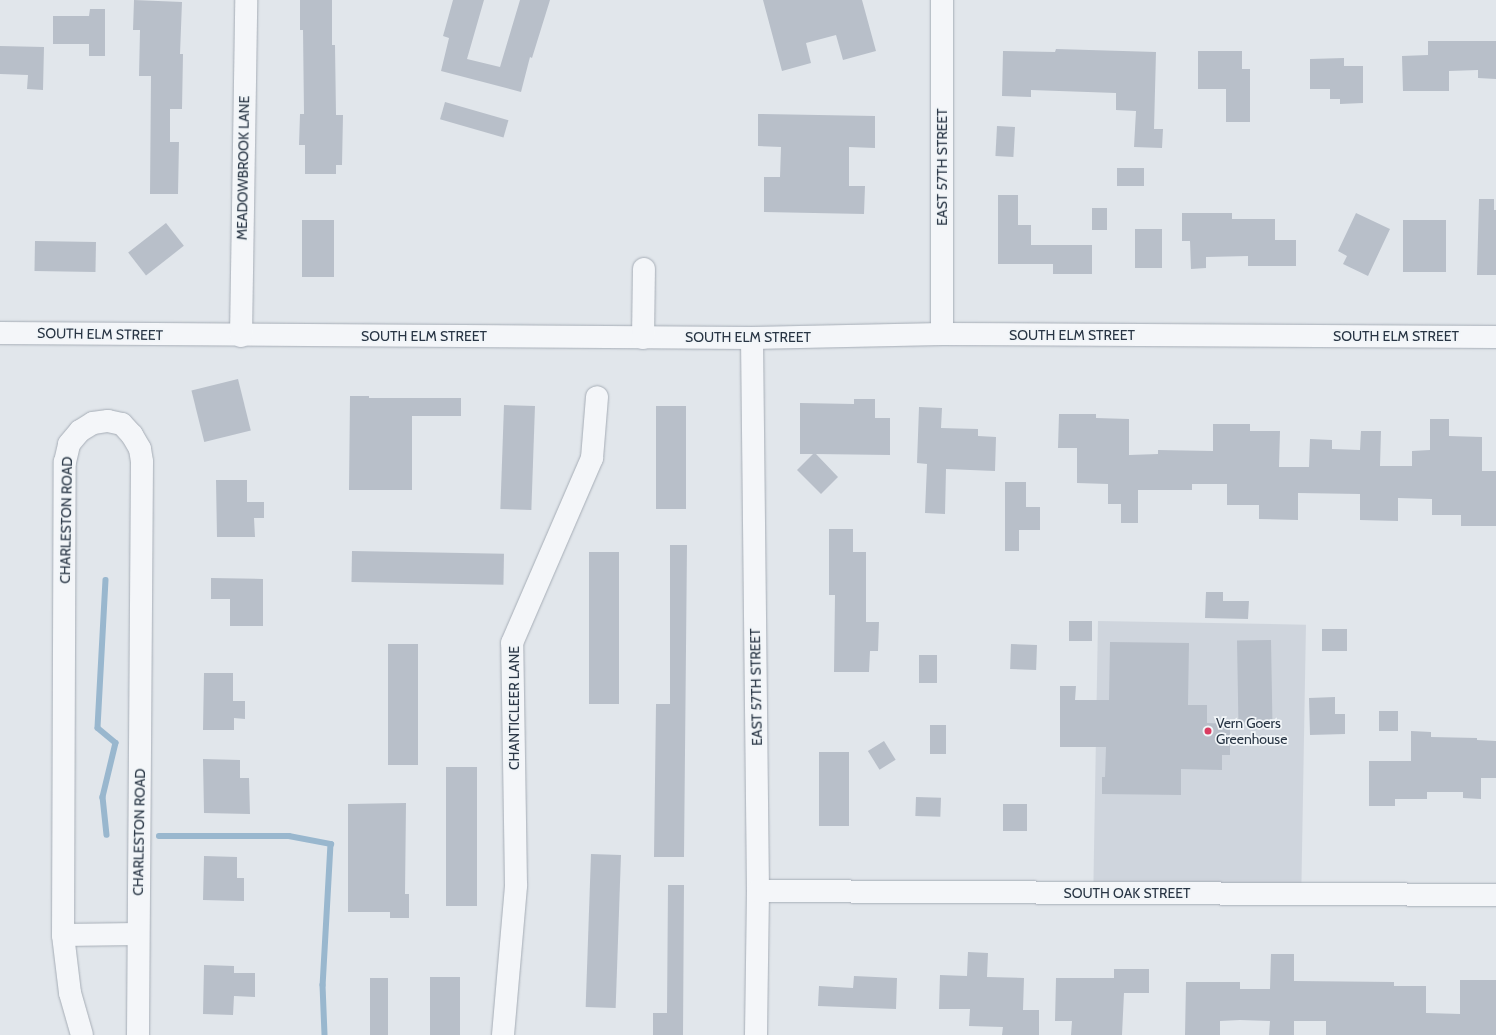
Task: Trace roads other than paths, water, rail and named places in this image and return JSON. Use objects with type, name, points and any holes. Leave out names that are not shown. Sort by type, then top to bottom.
[{"type":"street","name":"MEADOWBROOK LANE","points":[[241,336],[246,0]]},
{"type":"street","name":"EAST 57TH STREET","points":[[942,0],[942,334]]},
{"type":"street","points":[[642,338],[644,269]]},
{"type":"street","name":"SOUTH ELM STREET","points":[[0,333],[642,338],[752,338],[942,334],[1496,337]]},
{"type":"street","name":"EAST 57TH STREET","points":[[752,338],[758,891],[756,1035]]},
{"type":"street","name":"CHANTICLEER LANE","points":[[503,1035],[516,885],[512,643],[592,458],[597,397]]},
{"type":"street","name":"CHARLESTON ROAD","points":[[82,1035],[65,970],[63,935],[65,462],[69,444],[80,431],[93,423],[108,421],[122,424],[132,435],[140,449],[142,462],[138,1035]]},
{"type":"street","name":"SOUTH OAK STREET","points":[[758,891],[1496,895]]},
{"type":"street","points":[[63,935],[138,934]]},
{"type":"waterway","points":[[106,580],[98,728],[116,743],[103,797],[107,835]]},
{"type":"waterway","points":[[159,836],[289,836],[331,844],[323,985],[325,1035]]},
{"type":"place","name":"Vern Goers Greenhouse","points":[[1208,731]]}]
